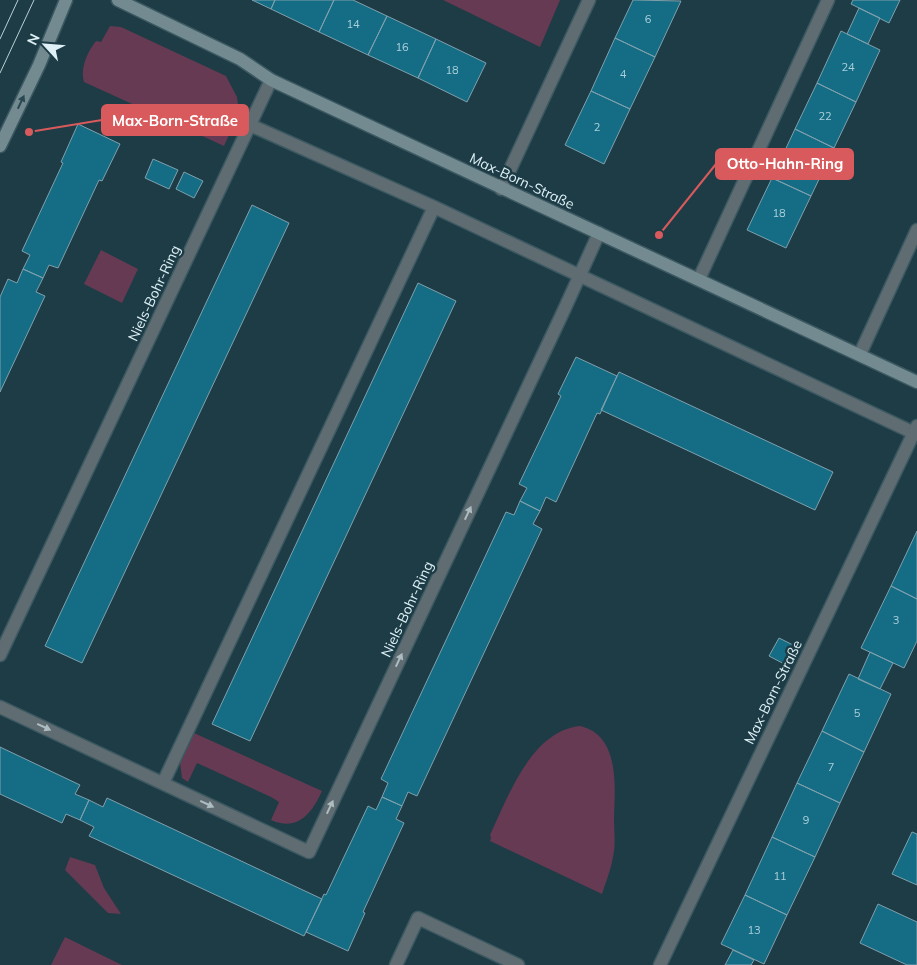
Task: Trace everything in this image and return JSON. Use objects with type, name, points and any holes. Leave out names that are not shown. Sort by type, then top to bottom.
[{"type":"street","points":[[0,146],[39,65],[66,0]]},
{"type":"street","name":"Max-Born-Straße","points":[[118,0],[240,59],[271,80],[917,382]]},
{"type":"street","points":[[501,189],[588,0]]},
{"type":"street","points":[[699,279],[828,0]]},
{"type":"street","name":"Niels-Bohr-Ring","points":[[0,655],[271,80]]},
{"type":"street","name":"Max-Born-Straße","points":[[250,125],[434,207],[915,429],[660,965]]},
{"type":"street","points":[[163,783],[434,207]]},
{"type":"street","points":[[860,354],[917,230]]},
{"type":"street","name":"Niels-Bohr-Ring","points":[[0,707],[309,852],[599,233]]},
{"type":"street","points":[[396,965],[418,918],[518,965]]},
{"type":"shaded area","points":[[443,0],[560,0],[540,47]]},
{"type":"shaded area","points":[[110,26],[121,27],[226,76],[237,97],[239,113],[224,146],[84,82],[83,72],[87,55],[96,41],[101,42]]},
{"type":"shaded area","points":[[101,250],[138,269],[122,303],[84,284]]},
{"type":"shaded area","points":[[580,726],[593,731],[602,740],[609,751],[614,777],[614,848],[611,866],[602,894],[490,841],[490,835],[523,768],[548,740],[563,731]]},
{"type":"shaded area","points":[[194,733],[322,791],[309,813],[296,822],[289,824],[271,820],[279,802],[271,797],[197,763],[188,782],[182,778],[180,763]]},
{"type":"shaded area","points":[[70,857],[95,865],[104,888],[121,914],[108,913],[65,870]]},
{"type":"shaded area","points":[[65,937],[122,965],[51,965]]},
{"type":"building","points":[[252,0],[275,0],[271,9]]},
{"type":"building","points":[[275,0],[334,0],[319,32],[271,9]]},
{"type":"building","points":[[334,0],[353,0],[387,16],[368,55],[319,32]]},
{"type":"building","points":[[633,0],[681,1],[655,57],[615,38]]},
{"type":"building","points":[[853,0],[900,0],[889,23],[851,4]]},
{"type":"building","points":[[859,8],[880,18],[868,44],[847,34]]},
{"type":"building","points":[[387,16],[436,39],[418,78],[368,55]]},
{"type":"building","points":[[841,31],[880,50],[856,102],[817,83]]},
{"type":"building","points":[[615,38],[655,57],[630,109],[591,91]]},
{"type":"building","points":[[436,39],[486,63],[467,102],[418,78]]},
{"type":"building","points":[[817,83],[856,102],[834,148],[795,129]]},
{"type":"building","points":[[591,91],[630,109],[604,164],[565,145]]},
{"type":"building","points":[[78,124],[120,144],[102,181],[99,180],[58,268],[49,265],[43,278],[23,269],[30,255],[22,251],[63,163],[61,162]]},
{"type":"building","points":[[795,129],[834,148],[811,196],[772,178]]},
{"type":"building","points":[[153,159],[178,170],[169,189],[145,178]]},
{"type":"building","points":[[184,172],[203,181],[194,198],[176,189]]},
{"type":"building","points":[[772,178],[811,196],[786,248],[747,230]]},
{"type":"building","points":[[252,205],[289,223],[82,663],[45,646]]},
{"type":"building","points":[[23,269],[43,278],[36,292],[45,296],[0,392],[0,297],[8,279],[17,283]]},
{"type":"building","points":[[418,283],[456,301],[250,741],[212,724]]},
{"type":"building","points":[[576,357],[617,376],[600,414],[597,413],[556,502],[546,497],[540,511],[520,501],[527,488],[519,484],[561,396],[558,394]]},
{"type":"building","points":[[619,372],[833,472],[815,510],[601,410]]},
{"type":"building","points":[[520,501],[540,511],[533,524],[542,529],[417,796],[408,792],[402,806],[382,797],[388,783],[381,779],[506,512],[514,515]]},
{"type":"building","points":[[917,531],[917,599],[891,586]]},
{"type":"building","points":[[891,586],[917,599],[917,641],[904,668],[861,648]]},
{"type":"building","points":[[779,638],[797,647],[788,666],[769,656]]},
{"type":"building","points":[[870,652],[893,663],[880,689],[858,679]]},
{"type":"building","points":[[849,674],[891,694],[864,752],[822,731]]},
{"type":"building","points":[[822,731],[864,752],[840,803],[797,783]]},
{"type":"building","points":[[0,747],[80,785],[75,794],[89,800],[80,820],[66,814],[62,823],[0,794]]},
{"type":"building","points":[[797,783],[840,803],[815,857],[772,837]]},
{"type":"building","points":[[382,797],[402,806],[396,819],[404,823],[363,912],[365,913],[348,951],[306,932],[324,894],[326,895],[368,806],[376,810]]},
{"type":"building","points":[[107,798],[322,899],[304,936],[89,836],[94,827],[80,820],[89,800],[103,807]]},
{"type":"building","points":[[912,832],[917,834],[917,885],[892,874]]},
{"type":"building","points":[[772,837],[815,857],[787,915],[745,895]]},
{"type":"building","points":[[745,895],[787,915],[764,964],[721,944]]},
{"type":"building","points":[[878,904],[917,922],[917,965],[907,965],[860,943]]},
{"type":"building","points":[[733,950],[754,960],[751,965],[725,965]]},
{"type":"tram line","points":[[0,39],[18,0]]},
{"type":"tram line","points":[[0,73],[34,0]]},
{"type":"place","name":"Max-Born-Straße","points":[[29,132]]},
{"type":"place","name":"Otto-Hahn-Ring","points":[[659,235]]}]
